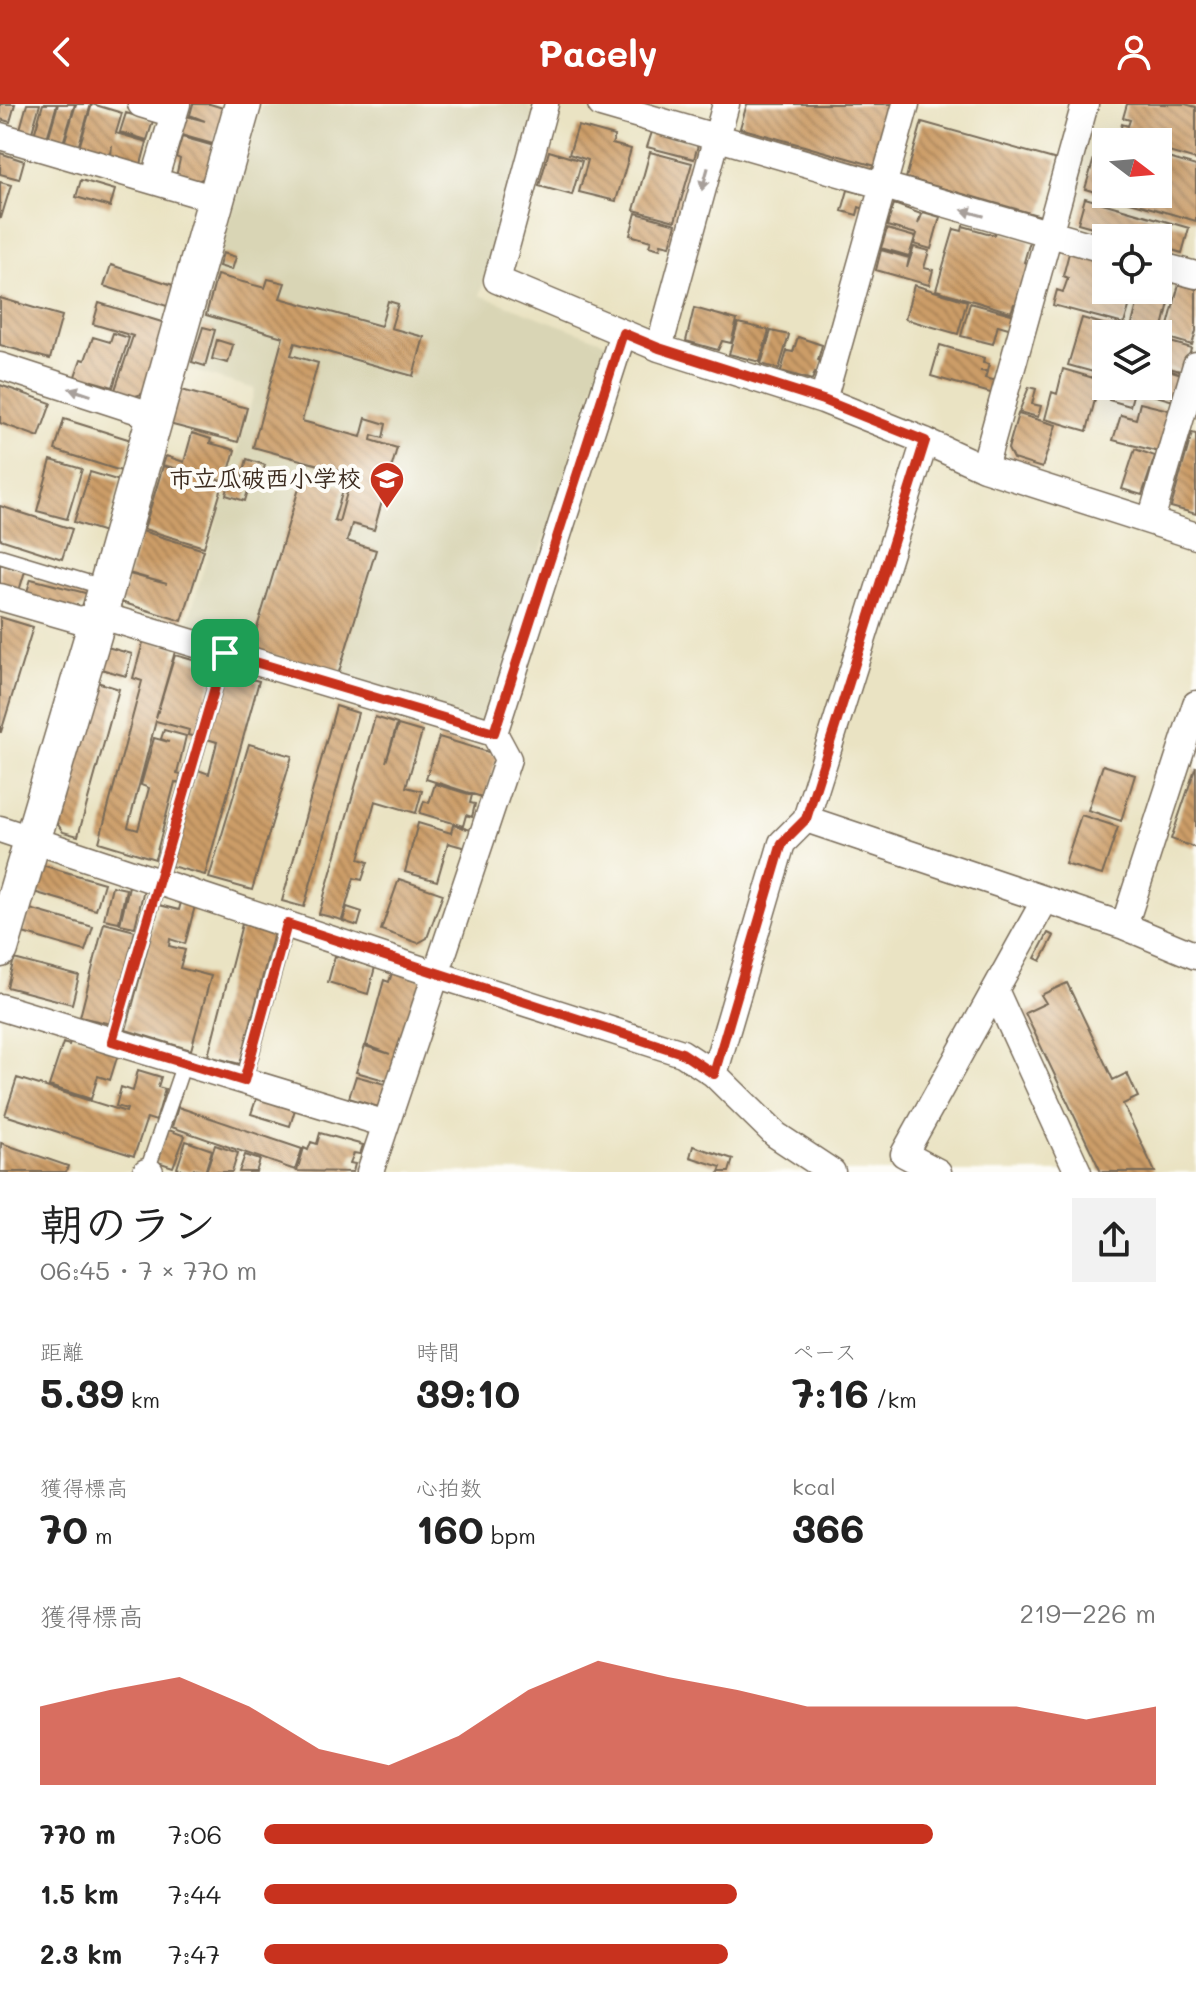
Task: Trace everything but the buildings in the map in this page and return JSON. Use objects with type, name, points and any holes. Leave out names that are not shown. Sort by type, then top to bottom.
[{"type":"street","points":[[141,104],[175,109],[154,181]]},
{"type":"street","points":[[0,949],[16,834],[103,602],[243,104]]},
{"type":"street","points":[[545,104],[497,280],[659,348],[823,400],[984,468],[1196,536]]},
{"type":"street","points":[[601,104],[1092,246]]},
{"type":"street","points":[[659,348],[726,104]]},
{"type":"street","points":[[823,400],[906,104]]},
{"type":"street","points":[[984,468],[1085,104]]},
{"type":"street","points":[[0,136],[215,199]]},
{"type":"street","points":[[1172,269],[1196,275]]},
{"type":"street","points":[[494,733],[623,333]]},
{"type":"street","points":[[1151,520],[1196,365]]},
{"type":"street","points":[[0,366],[154,416]]},
{"type":"street","points":[[714,1074],[782,843],[806,819],[925,441]]},
{"type":"street","points":[[0,597],[80,620],[103,602]]},
{"type":"street","points":[[103,602],[225,653],[494,733],[508,759],[370,1172]]},
{"type":"street","points":[[1124,926],[1196,704]]},
{"type":"street","points":[[806,819],[1124,926],[1196,956]]},
{"type":"street","points":[[16,834],[682,1053],[714,1074],[776,1135],[832,1172]]},
{"type":"street","points":[[938,1172],[904,1154],[1045,900]]},
{"type":"street","points":[[995,990],[1078,1172]]},
{"type":"street","points":[[0,1007],[386,1124]]},
{"type":"lane","points":[[0,556],[103,602]]},
{"type":"lane","points":[[112,1041],[225,653]]},
{"type":"lane","points":[[244,1081],[287,924]]},
{"type":"lane","points":[[148,1172],[184,1063]]},
{"type":"shaded area","name":"市立瓜破西小学校","points":[[262,104],[526,104],[534,114],[480,295],[607,343],[488,717],[479,722],[186,630],[255,389],[187,369]]},
{"type":"place","name":"市立瓜破西小学校","points":[[387,510]]},
{"type":"route","points":[[623,333],[659,348],[823,400],[925,441],[806,819],[782,843],[714,1074],[682,1053],[287,924],[244,1081],[112,1041],[225,653],[494,733],[623,333]]}]
